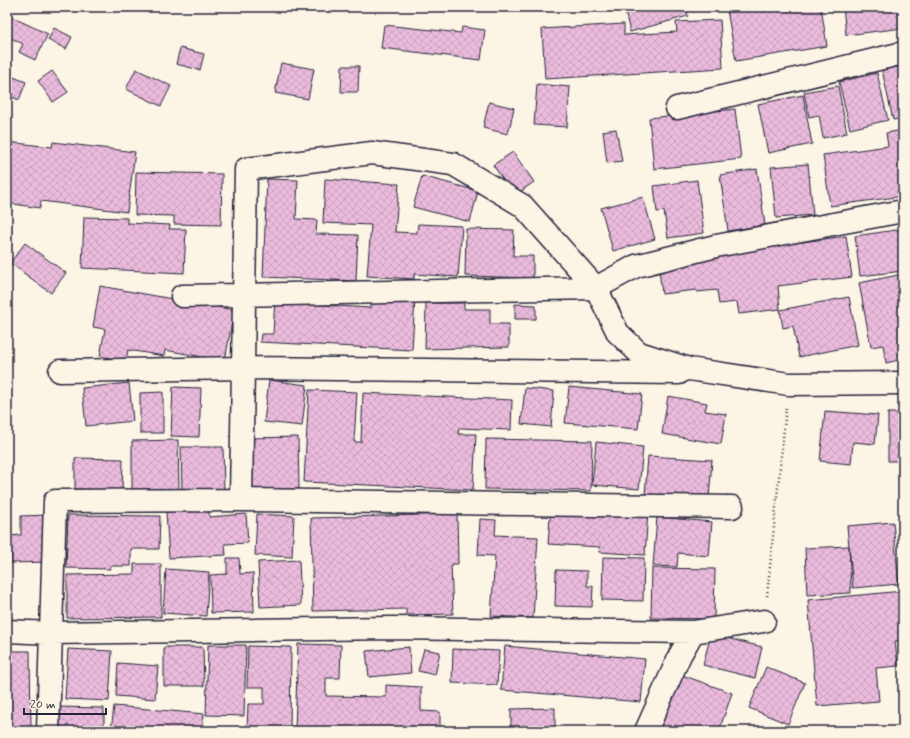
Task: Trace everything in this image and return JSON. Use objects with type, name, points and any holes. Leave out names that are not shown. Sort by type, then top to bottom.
[{"type":"street","points":[[677,108],[903,53]]},
{"type":"street","points":[[241,500],[246,169],[372,153],[453,164],[524,206],[596,288],[618,333],[639,353],[689,369],[789,384],[903,383]]},
{"type":"street","points":[[182,296],[596,288],[636,266],[708,248],[903,211]]},
{"type":"street","points":[[60,371],[244,368],[724,374]]},
{"type":"street","points":[[48,731],[55,501],[241,500],[732,507]]},
{"type":"street","points":[[7,631],[50,633],[392,628],[693,632],[764,621]]},
{"type":"street","points":[[646,731],[680,655],[693,632]]},
{"type":"path","points":[[764,621],[789,384]]},
{"type":"building","points":[[624,7],[686,7],[688,16],[630,32]]},
{"type":"building","points":[[743,7],[821,7],[827,46],[736,61],[727,10]]},
{"type":"building","points":[[843,7],[903,7],[903,28],[846,35]]},
{"type":"building","points":[[7,15],[48,34],[35,60],[19,52],[23,44],[7,36]]},
{"type":"building","points":[[720,20],[723,68],[545,79],[542,29],[624,24],[624,35],[677,32],[676,22]]},
{"type":"building","points":[[384,25],[461,33],[462,27],[485,30],[481,60],[381,48]]},
{"type":"building","points":[[54,28],[72,37],[66,49],[48,40]]},
{"type":"building","points":[[7,46],[11,47],[7,59]]},
{"type":"building","points":[[180,48],[204,54],[200,70],[176,64]]},
{"type":"building","points":[[281,63],[314,69],[308,99],[275,93]]},
{"type":"building","points":[[342,66],[359,66],[358,92],[341,92]]},
{"type":"building","points":[[903,66],[903,118],[893,120],[882,70]]},
{"type":"building","points":[[136,69],[171,86],[161,106],[126,89]]},
{"type":"building","points":[[52,71],[68,92],[53,102],[38,81]]},
{"type":"building","points":[[877,73],[888,120],[850,129],[839,82]]},
{"type":"building","points":[[11,76],[26,82],[19,100],[7,95],[7,84]]},
{"type":"building","points":[[537,84],[570,87],[567,127],[534,125]]},
{"type":"building","points":[[838,86],[847,133],[823,138],[819,115],[809,117],[804,92]]},
{"type":"building","points":[[803,95],[812,144],[768,153],[758,104]]},
{"type":"building","points":[[489,102],[514,108],[508,134],[483,128]]},
{"type":"building","points":[[735,109],[741,159],[654,169],[649,118]]},
{"type":"building","points":[[616,129],[622,161],[607,163],[603,131]]},
{"type":"building","points":[[903,130],[903,196],[830,206],[823,155],[888,146],[886,133]]},
{"type":"building","points":[[7,142],[52,147],[53,142],[135,152],[127,212],[41,201],[40,208],[7,203]]},
{"type":"building","points":[[513,152],[534,182],[514,196],[493,165]]},
{"type":"building","points":[[808,164],[813,215],[776,218],[771,167]]},
{"type":"building","points":[[757,169],[765,225],[728,231],[720,175]]},
{"type":"building","points":[[136,172],[222,174],[221,225],[174,224],[174,216],[135,215]]},
{"type":"building","points":[[422,176],[478,191],[470,222],[413,207]]},
{"type":"building","points":[[267,179],[298,180],[296,219],[317,220],[316,234],[358,235],[356,281],[263,277]]},
{"type":"building","points":[[325,179],[399,184],[395,232],[417,233],[418,224],[462,226],[458,277],[414,274],[414,279],[367,276],[371,225],[323,223]]},
{"type":"building","points":[[697,180],[704,233],[668,238],[664,211],[657,212],[654,186]]},
{"type":"building","points":[[643,197],[655,239],[613,251],[601,208]]},
{"type":"building","points":[[84,217],[127,218],[127,223],[170,225],[169,229],[186,229],[184,273],[82,268]]},
{"type":"building","points":[[466,229],[514,230],[513,256],[533,256],[533,278],[465,276]]},
{"type":"building","points":[[903,229],[903,271],[860,276],[855,236]]},
{"type":"building","points":[[846,236],[852,277],[778,286],[780,309],[739,314],[737,302],[719,304],[717,290],[697,292],[696,290],[662,294],[658,262]]},
{"type":"building","points":[[25,243],[66,273],[51,293],[10,263]]},
{"type":"building","points":[[903,274],[903,359],[886,363],[883,345],[871,347],[859,283]]},
{"type":"building","points":[[100,286],[234,310],[225,361],[165,350],[164,356],[128,350],[126,361],[100,356],[105,329],[93,327]]},
{"type":"building","points":[[370,296],[415,298],[412,350],[260,342],[261,334],[273,334],[275,297],[320,300],[320,305],[370,308]]},
{"type":"building","points":[[849,297],[858,345],[799,357],[793,326],[783,328],[780,310]]},
{"type":"building","points":[[426,303],[464,303],[464,309],[490,309],[490,324],[509,324],[509,347],[425,349]]},
{"type":"building","points":[[515,304],[536,305],[536,319],[515,319]]},
{"type":"building","points":[[269,380],[307,385],[302,426],[264,422]]},
{"type":"building","points":[[129,383],[133,421],[86,426],[82,388]]},
{"type":"building","points":[[173,387],[201,388],[199,437],[171,436]]},
{"type":"building","points":[[569,387],[642,394],[638,429],[565,423]]},
{"type":"building","points":[[525,388],[554,391],[551,427],[521,424]]},
{"type":"building","points":[[309,390],[357,392],[354,442],[361,442],[363,393],[512,400],[511,430],[459,428],[458,434],[476,434],[473,490],[304,482]]},
{"type":"building","points":[[163,392],[163,433],[140,433],[140,393]]},
{"type":"building","points":[[668,396],[707,403],[705,411],[726,414],[721,444],[662,434]]},
{"type":"building","points":[[825,411],[878,415],[875,444],[853,442],[851,464],[820,461]]},
{"type":"building","points":[[888,413],[903,413],[903,461],[888,461]]},
{"type":"building","points":[[298,437],[299,489],[249,490],[249,438]]},
{"type":"building","points":[[486,439],[592,441],[591,491],[485,489]]},
{"type":"building","points":[[178,440],[179,490],[132,490],[132,441]]},
{"type":"building","points":[[596,442],[643,447],[639,489],[592,485]]},
{"type":"building","points":[[181,447],[223,447],[224,490],[182,491]]},
{"type":"building","points":[[648,456],[712,460],[709,499],[645,495]]},
{"type":"building","points":[[75,458],[123,459],[122,490],[75,489]]},
{"type":"building","points":[[551,505],[648,511],[645,555],[599,552],[600,547],[548,544]]},
{"type":"building","points":[[209,510],[209,517],[246,514],[248,543],[225,544],[226,555],[169,558],[166,512]]},
{"type":"building","points":[[257,514],[294,516],[292,557],[255,555]]},
{"type":"building","points":[[457,514],[458,564],[451,564],[453,614],[406,615],[406,609],[313,611],[311,518]]},
{"type":"building","points":[[49,515],[50,562],[11,563],[10,536],[21,535],[21,516]]},
{"type":"building","points":[[68,515],[160,516],[159,549],[131,549],[131,566],[110,566],[110,569],[66,568]]},
{"type":"building","points":[[657,517],[712,522],[709,556],[678,553],[677,567],[653,566]]},
{"type":"building","points":[[480,519],[496,520],[495,535],[538,537],[533,618],[491,616],[495,556],[478,555]]},
{"type":"building","points":[[893,522],[899,584],[853,588],[847,526]]},
{"type":"building","points":[[903,525],[903,536],[898,528]]},
{"type":"building","points":[[849,546],[851,593],[807,595],[805,548]]},
{"type":"building","points":[[603,557],[644,558],[643,601],[602,600]]},
{"type":"building","points":[[227,558],[239,558],[240,574],[253,573],[254,612],[211,613],[210,575],[227,574]]},
{"type":"building","points":[[299,560],[301,605],[260,607],[258,562]]},
{"type":"building","points":[[134,564],[161,564],[161,617],[67,618],[67,575],[134,574]]},
{"type":"building","points":[[652,568],[715,569],[714,619],[651,618]]},
{"type":"building","points":[[166,569],[209,572],[206,616],[163,613]]},
{"type":"building","points":[[556,570],[587,571],[587,586],[593,586],[592,607],[555,606]]},
{"type":"building","points":[[903,591],[903,641],[895,641],[898,666],[876,668],[879,701],[817,706],[808,600]]},
{"type":"building","points":[[711,634],[762,647],[755,678],[703,665]]},
{"type":"building","points":[[298,644],[341,645],[340,678],[326,678],[326,696],[386,697],[386,685],[421,687],[421,711],[440,712],[440,731],[295,731]]},
{"type":"building","points":[[208,645],[246,645],[244,716],[206,715]]},
{"type":"building","points":[[248,646],[291,647],[290,731],[247,731],[248,704],[264,704],[264,687],[247,687]]},
{"type":"building","points":[[505,646],[645,659],[641,702],[501,690]]},
{"type":"building","points":[[164,647],[203,647],[204,686],[164,686]]},
{"type":"building","points":[[409,647],[411,673],[369,677],[366,651]]},
{"type":"building","points":[[68,649],[112,651],[109,701],[65,699]]},
{"type":"building","points":[[424,649],[440,652],[435,675],[418,671]]},
{"type":"building","points":[[453,649],[499,651],[497,685],[452,683]]},
{"type":"building","points":[[7,651],[30,651],[31,731],[7,731]]},
{"type":"building","points":[[118,663],[158,666],[155,699],[116,696]]},
{"type":"building","points":[[766,667],[805,683],[788,724],[749,708]]},
{"type":"building","points":[[682,675],[732,693],[719,731],[659,731],[672,695],[674,696]]},
{"type":"building","points":[[114,706],[204,714],[202,731],[111,731]]},
{"type":"building","points":[[57,707],[104,708],[104,731],[56,731]]},
{"type":"building","points":[[555,708],[555,731],[511,731],[511,709]]}]
